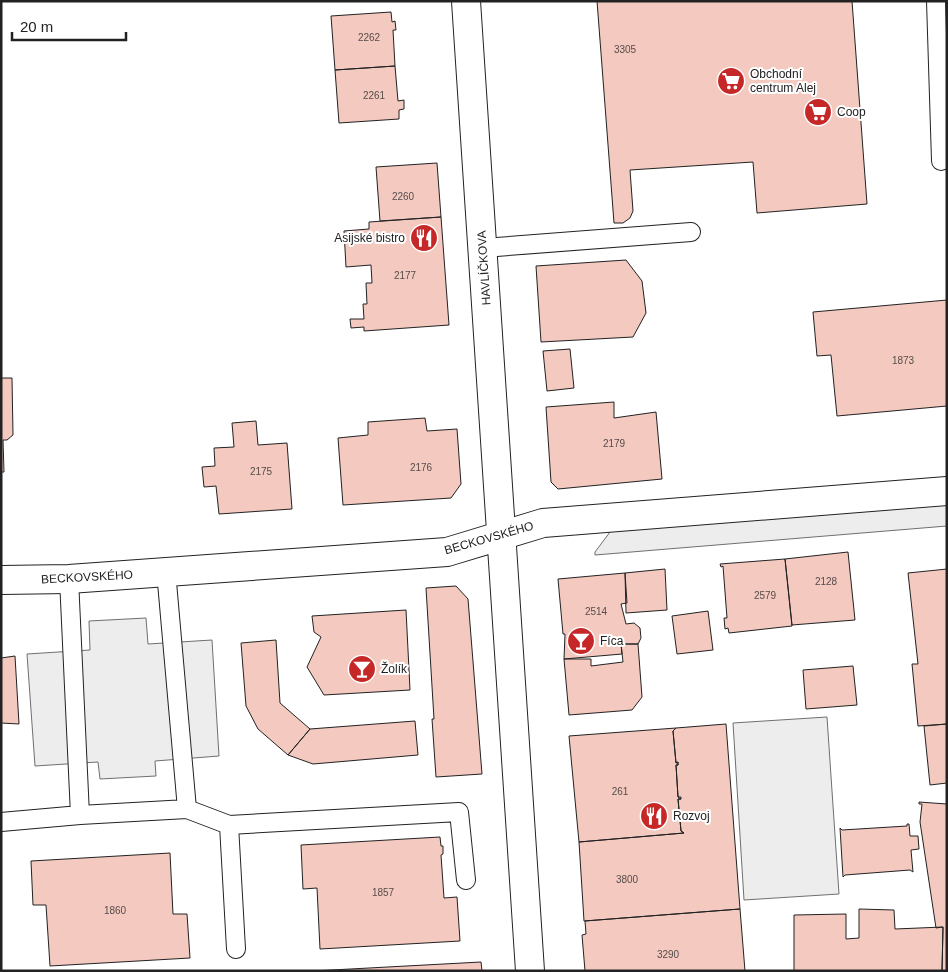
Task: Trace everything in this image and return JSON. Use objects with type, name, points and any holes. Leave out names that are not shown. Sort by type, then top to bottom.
[{"type":"street","name":"HAVLÍČKOVA","points":[[466,1],[530,971]]},
{"type":"street","name":"BECKOVSKÉHO","points":[[1,580],[69,579],[447,552],[543,523],[947,491]]},
{"type":"lane","points":[[936,1],[941,161]]},
{"type":"lane","points":[[483,248],[691,232]]},
{"type":"lane","points":[[166,571],[187,809]]},
{"type":"lane","points":[[69,579],[80,815]]},
{"type":"lane","points":[[1,822],[187,809],[228,825],[459,812],[466,880]]},
{"type":"lane","points":[[228,825],[236,949]]},
{"type":"shaded area","points":[[947,501],[947,526],[595,555],[595,552],[613,528]]},
{"type":"shaded area","points":[[146,618],[148,644],[212,640],[219,756],[155,761],[156,776],[100,779],[98,762],[35,766],[27,654],[90,650],[89,621]]},
{"type":"shaded area","points":[[827,717],[839,894],[744,900],[733,723]]},
{"type":"building","name":"Obchodní centrum Alej","points":[[597,1],[852,1],[867,204],[757,213],[753,162],[630,170],[633,211],[630,218],[623,223],[614,223]]},
{"type":"building","points":[[391,12],[392,22],[395,21],[396,30],[393,30],[395,66],[335,70],[331,16]]},
{"type":"building","points":[[395,66],[398,101],[404,100],[404,109],[399,110],[399,119],[339,123],[335,70]]},
{"type":"building","points":[[437,163],[441,217],[380,221],[376,167]]},
{"type":"building","points":[[441,217],[449,325],[364,331],[364,327],[351,328],[350,319],[364,319],[363,304],[367,304],[366,283],[372,283],[371,265],[346,267],[344,231],[369,229],[369,222]]},
{"type":"building","points":[[626,260],[642,281],[646,313],[633,337],[541,342],[536,266]]},
{"type":"building","points":[[947,300],[947,406],[837,416],[831,355],[817,356],[813,312]]},
{"type":"building","points":[[570,349],[574,388],[547,391],[543,351]]},
{"type":"building","points":[[1,378],[12,378],[13,435],[7,440],[3,440],[4,472],[1,472]]},
{"type":"building","points":[[614,402],[614,418],[656,412],[662,479],[558,489],[551,482],[546,407]]},
{"type":"building","points":[[425,418],[427,431],[457,429],[461,484],[451,498],[343,505],[338,438],[368,435],[368,422]]},
{"type":"building","points":[[256,421],[258,445],[287,443],[292,509],[219,514],[216,486],[204,487],[202,467],[215,466],[214,448],[234,447],[232,423]]},
{"type":"building","points":[[848,552],[855,620],[792,625],[785,559]]},
{"type":"building","points":[[785,559],[792,626],[729,633],[728,628],[725,629],[724,618],[727,618],[723,566],[721,567],[720,564]]},
{"type":"building","points":[[665,569],[667,610],[626,613],[625,573]]},
{"type":"building","points":[[947,569],[947,724],[918,726],[912,664],[918,664],[908,573]]},
{"type":"building","points":[[625,573],[627,603],[621,604],[626,624],[634,623],[640,628],[641,638],[638,644],[621,644],[622,654],[564,659],[565,634],[563,634],[558,579]]},
{"type":"building","points":[[456,586],[468,599],[482,774],[436,777],[426,588]]},
{"type":"building","points":[[406,610],[410,690],[324,695],[307,667],[321,637],[314,632],[312,616]]},
{"type":"building","points":[[708,611],[713,650],[677,654],[672,616]]},
{"type":"building","points":[[276,640],[280,703],[310,729],[288,755],[258,729],[246,706],[241,643]]},
{"type":"building","points":[[621,644],[638,644],[642,697],[632,710],[569,715],[564,659],[591,659],[591,666],[623,662]]},
{"type":"building","points":[[15,656],[19,724],[1,723],[1,658]]},
{"type":"building","points":[[853,666],[857,705],[806,709],[803,670]]},
{"type":"building","points":[[415,721],[418,755],[313,764],[288,755],[310,729]]},
{"type":"building","points":[[726,724],[740,909],[584,921],[579,842],[684,833],[681,831],[678,799],[681,799],[681,797],[678,797],[676,765],[678,765],[678,762],[676,763],[673,731],[676,728]]},
{"type":"building","points":[[947,724],[947,783],[930,785],[924,726]]},
{"type":"building","points":[[676,728],[673,731],[676,763],[678,762],[678,765],[676,765],[678,797],[681,799],[678,799],[681,831],[684,833],[579,842],[569,736]]},
{"type":"building","points":[[919,802],[947,804],[947,971],[942,971],[943,927],[936,928],[920,822],[922,804],[919,804]]},
{"type":"building","points":[[909,824],[910,836],[918,836],[919,849],[911,850],[913,872],[910,870],[845,875],[843,877],[840,828],[842,830],[907,826]]},
{"type":"building","points":[[440,837],[441,846],[443,846],[443,854],[441,855],[444,898],[457,897],[460,941],[320,949],[317,888],[303,889],[301,845]]},
{"type":"building","points":[[170,853],[173,914],[187,914],[190,958],[50,966],[46,905],[33,905],[31,861]]},
{"type":"building","points":[[740,909],[745,971],[585,971],[582,935],[586,934],[585,921]]},
{"type":"building","points":[[859,909],[894,910],[895,929],[943,927],[942,971],[794,971],[794,915],[846,914],[846,939],[859,938]]},
{"type":"building","points":[[481,962],[482,971],[313,971]]},
{"type":"place","name":"Obchodní centrum Alej","points":[[731,81]]},
{"type":"place","name":"Coop","points":[[818,112]]},
{"type":"place","name":"Asijské bistro","points":[[424,238]]},
{"type":"place","name":"Fíca","points":[[581,641]]},
{"type":"place","name":"Žolík","points":[[362,669]]},
{"type":"place","name":"Rozvoj","points":[[654,816]]}]
